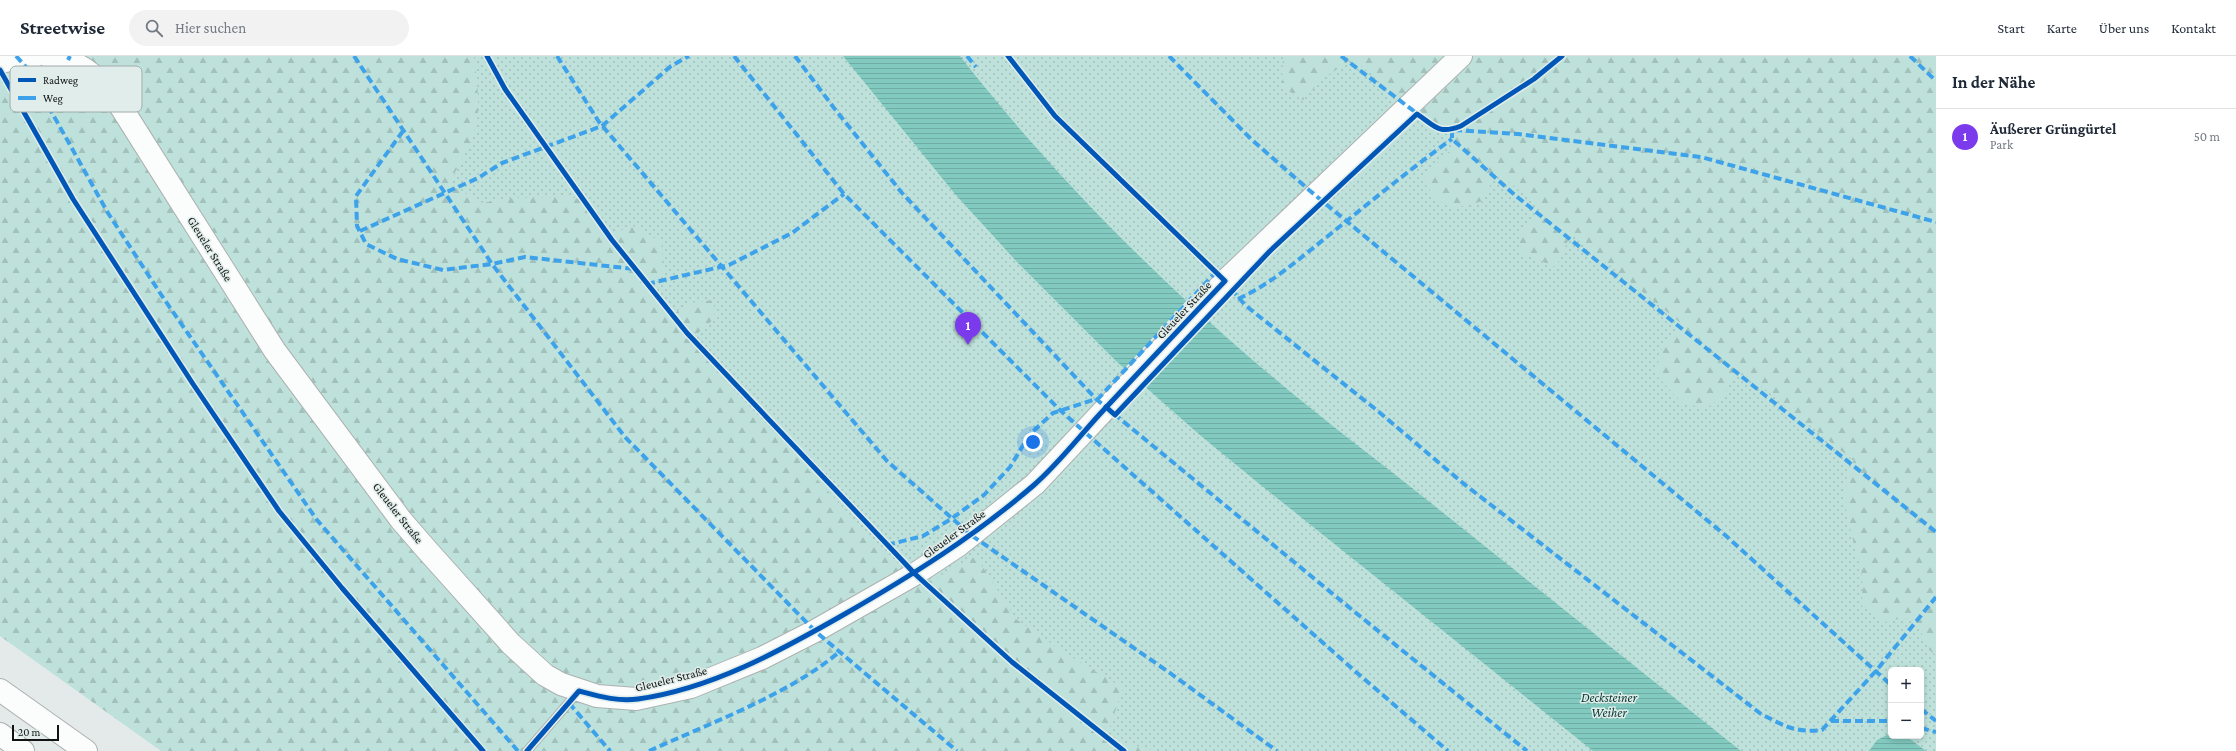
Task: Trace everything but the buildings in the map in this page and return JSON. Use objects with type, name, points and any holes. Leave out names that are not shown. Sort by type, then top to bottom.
[{"type":"main road","points":[[0,62],[35,56]]},
{"type":"main road","name":"Gleueler Straße","points":[[48,56],[68,60],[80,66]]},
{"type":"main road","name":"Gleueler Straße","points":[[124,112],[276,351],[402,520],[511,644],[545,675],[579,691],[618,699],[636,699],[662,694],[722,676],[762,658],[815,631],[915,574],[959,545],[1035,484],[1213,294],[1461,56]]},
{"type":"main road","points":[[0,690],[86,751]]},
{"type":"main road","points":[[0,734],[23,751]]},
{"type":"lane","points":[[527,751],[579,691]]},
{"type":"green space","points":[[0,56],[1936,56],[1936,751],[162,751],[13,112],[142,112],[142,66],[10,66],[10,99]]},
{"type":"green space","points":[[0,56],[474,56],[478,100],[476,125],[468,148],[449,184],[482,203],[513,198],[568,197],[586,200],[611,236],[631,225],[661,242],[665,275],[651,283],[673,314],[690,303],[713,300],[715,318],[689,341],[903,572],[932,581],[975,555],[1016,619],[1065,653],[1123,688],[1106,739],[1156,751],[161,751],[0,636]]},
{"type":"green space","points":[[1283,56],[1936,56],[1936,655],[1931,652],[1921,631],[1914,622],[1903,618],[1883,622],[1862,606],[1862,575],[1845,502],[1845,488],[1848,474],[1854,461],[1740,369],[1735,374],[1724,395],[1707,408],[1682,403],[1656,375],[1660,352],[1682,324],[1571,234],[1556,267],[1521,253],[1519,233],[1542,210],[1500,174],[1492,181],[1483,201],[1454,207],[1442,203],[1430,191],[1423,181],[1437,163],[1459,142],[1352,59],[1324,78],[1303,100],[1282,87]]},
{"type":"water","name":"Decksteiner Weiher","points":[[843,56],[960,56],[1026,136],[1096,213],[1171,286],[1248,356],[1295,396],[1741,751],[1593,751],[1257,482],[1201,436],[1117,362],[1016,261],[955,194]]},
{"type":"water","points":[[1888,734],[1888,739],[1910,739],[1926,751],[1869,751],[1877,740]]},
{"type":"pier","points":[[1188,299],[1209,318],[1144,389],[1123,370]]},
{"type":"marked path","points":[[16,56],[25,66]]},
{"type":"marked path","points":[[68,60],[70,56]]},
{"type":"marked path","points":[[354,56],[492,264],[625,437],[815,631],[957,751]]},
{"type":"marked path","points":[[557,56],[599,122],[887,461],[971,535],[1170,673],[1277,751]]},
{"type":"marked path","points":[[360,231],[478,178],[502,163],[602,126],[671,66],[689,56]]},
{"type":"marked path","points":[[734,56],[844,194],[1061,411],[1356,672],[1448,751]]},
{"type":"marked path","points":[[795,56],[834,108],[902,193],[1096,399],[1356,613],[1527,751]]},
{"type":"marked path","points":[[967,56],[976,67]]},
{"type":"marked path","points":[[1169,56],[1251,139],[1309,190],[1725,535],[1888,682]]},
{"type":"marked path","points":[[1341,56],[1419,115]]},
{"type":"marked path","points":[[1910,56],[1936,81]]},
{"type":"marked path","points":[[52,112],[108,213],[162,296],[317,520],[518,751]]},
{"type":"marked path","points":[[1452,130],[1452,139],[1516,196],[1936,532]]},
{"type":"marked path","points":[[1454,130],[1518,134],[1701,157],[1936,222]]},
{"type":"marked path","points":[[403,131],[356,196],[357,226],[366,244],[397,259],[443,270],[492,264],[525,257],[634,269]]},
{"type":"marked path","points":[[1238,299],[1262,286],[1284,270],[1452,139]]},
{"type":"marked path","points":[[647,284],[729,265],[792,233],[844,194]]},
{"type":"marked path","points":[[1097,400],[1215,273]]},
{"type":"marked path","points":[[1231,289],[1245,305],[1379,412],[1464,484],[1761,714],[1790,728],[1813,731],[1822,730],[1875,672],[1936,597]]},
{"type":"marked path","points":[[887,545],[923,536],[951,519],[984,495],[1010,467],[1030,434],[1053,413],[1096,399]]},
{"type":"marked path","points":[[649,751],[773,695],[819,667],[839,652]]},
{"type":"marked path","points":[[569,703],[610,751]]},
{"type":"marked path","points":[[1924,711],[1936,721]]},
{"type":"marked path","points":[[1831,721],[1888,721]]},
{"type":"marked path","points":[[1924,729],[1936,732]]},
{"type":"cycle path","points":[[487,56],[505,89],[612,240],[687,333],[915,574],[1012,662],[1124,751]]},
{"type":"cycle path","points":[[527,751],[579,691],[601,697],[631,700],[665,694],[718,678],[770,655],[819,629],[893,585],[966,538],[1012,504],[1043,477],[1225,281],[1055,116],[1008,56]]},
{"type":"cycle path","points":[[1106,407],[1115,415],[1270,251],[1417,114],[1437,128],[1447,130],[1461,126],[1534,79],[1562,56]]},
{"type":"cycle path","points":[[0,70],[10,88]]},
{"type":"cycle path","points":[[24,112],[73,199],[193,384],[279,511],[342,588],[483,751]]},
{"type":"place","name":"Äußerer Grüngürtel","points":[[968,345]]}]
